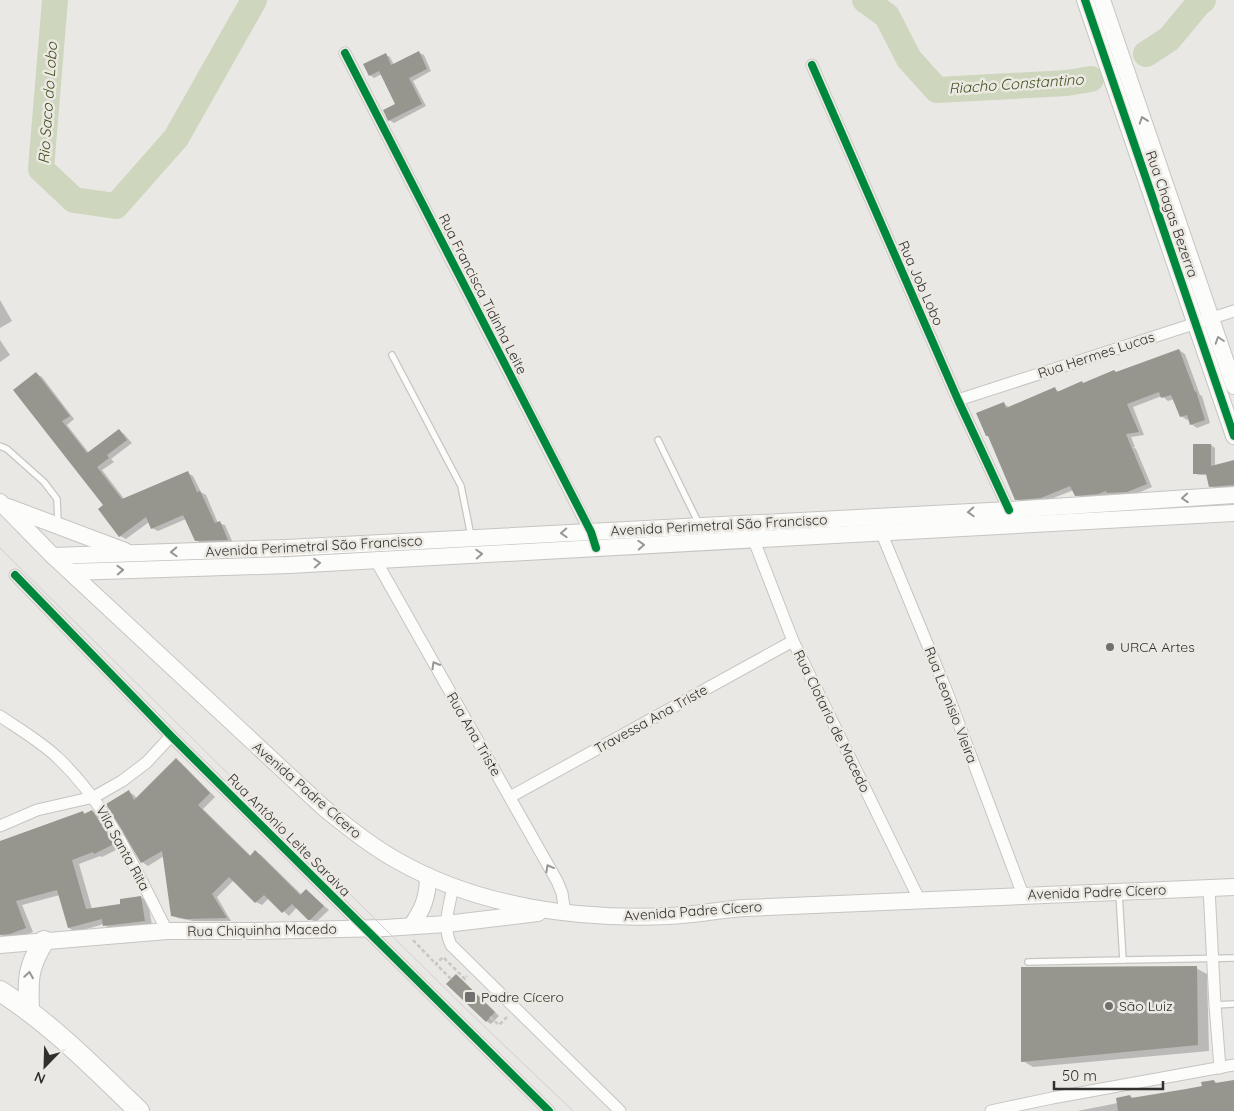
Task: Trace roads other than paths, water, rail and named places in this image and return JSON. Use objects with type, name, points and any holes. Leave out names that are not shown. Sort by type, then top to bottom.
[{"type":"highway","points":[[29,1011],[28,976],[35,955],[44,942]]},
{"type":"highway","points":[[0,991],[29,1011],[96,1067],[139,1111]]},
{"type":"main road","name":"Rua Chagas Bezerra","points":[[1085,0],[1204,321],[1234,386]]},
{"type":"main road","name":"Rua Chagas Bezerra","points":[[1102,0],[1204,321],[1234,436]]},
{"type":"main road","name":"Avenida Perimetral São Francisco","points":[[53,556],[286,548],[1009,510],[1234,495]]},
{"type":"main road","points":[[2,503],[132,554]]},
{"type":"main road","name":"Avenida Padre Cícero","points":[[2,503],[53,556],[324,808],[364,840],[399,862],[453,887],[495,899],[559,912],[619,916],[670,916],[744,908],[919,899],[1234,887]]},
{"type":"main road","name":"Avenida Perimetral São Francisco","points":[[71,572],[289,564],[1234,513]]},
{"type":"main road","points":[[286,548],[289,564]]},
{"type":"main road","points":[[411,926],[421,913],[426,902],[428,876]]},
{"type":"main road","name":"Rua Chiquinha Macedo","points":[[0,945],[166,931],[255,931],[446,924],[559,912]]},
{"type":"street","name":"Rua Francisca Tidinha Leite","points":[[345,52],[591,532],[596,548]]},
{"type":"street","name":"Rua Job Lobo","points":[[812,65],[958,400],[1009,510]]},
{"type":"street","name":"Rua Hermes Lucas","points":[[958,400],[1234,311]]},
{"type":"street","name":"Rua Leonisio Vieira","points":[[876,516],[880,532],[948,692],[1023,895]]},
{"type":"street","name":"Rua Clotario de Macedo","points":[[753,538],[792,641],[919,899]]},
{"type":"street","name":"Rua Ana Triste","points":[[375,559],[557,882],[562,894],[559,912]]},
{"type":"street","name":"Rua Antônio Leite Saraiva","points":[[15,575],[171,736],[549,1111]]},
{"type":"street","name":"Travessa Ana Triste","points":[[510,796],[792,641]]},
{"type":"street","name":"Vila Santa Rita","points":[[0,716],[58,758],[94,798],[112,823],[166,931]]},
{"type":"street","points":[[0,826],[37,810],[94,798],[122,781],[147,762],[171,736]]},
{"type":"street","points":[[453,887],[446,924],[446,935],[451,945],[620,1111]]},
{"type":"street","points":[[1209,888],[1220,1068]]},
{"type":"street","points":[[991,1111],[1052,1098],[1234,1066]]},
{"type":"lane","points":[[392,355],[461,486],[471,538]]},
{"type":"lane","points":[[658,440],[700,526]]},
{"type":"lane","points":[[0,446],[8,448],[44,482],[57,499],[58,526]]},
{"type":"lane","points":[[1119,892],[1122,960]]},
{"type":"lane","points":[[1028,962],[1234,958]]},
{"type":"lane","points":[[1215,1005],[1234,1004]]},
{"type":"waterway","name":"Rio Saco do Lobo","points":[[55,0],[41,169],[74,200],[116,206],[176,138],[254,0]]},
{"type":"waterway","name":"Riacho Constantino","points":[[865,0],[887,16],[909,59],[937,90],[1067,83],[1091,79]]},
{"type":"waterway","name":"Riacho Constantino","points":[[1146,54],[1169,39],[1203,0]]},
{"type":"tram line","points":[[0,548],[463,1006],[573,1111]]},
{"type":"place","name":"URCA Artes","points":[[1110,647]]},
{"type":"place","name":"Padre Cícero","points":[[470,997]]},
{"type":"place","name":"São Luiz","points":[[1109,1006]]}]
